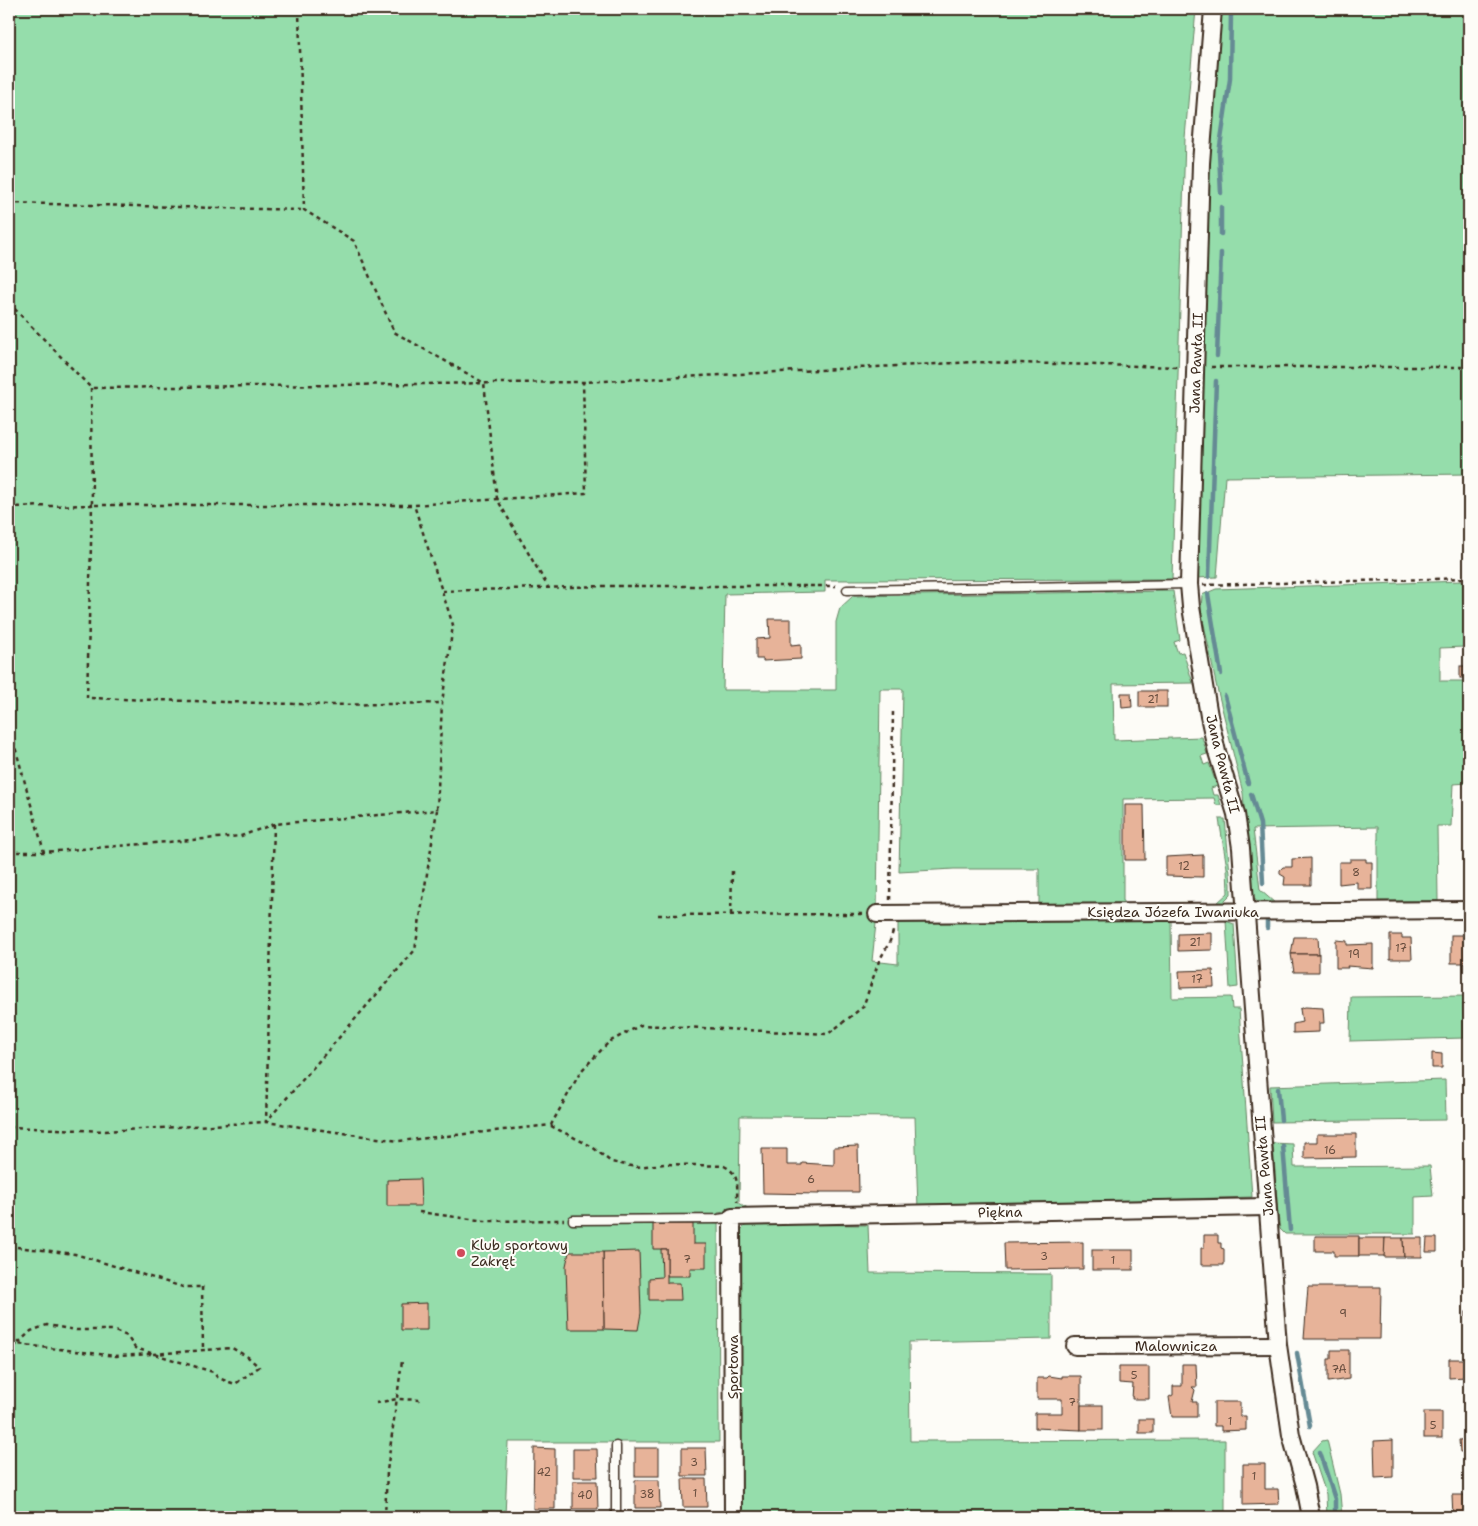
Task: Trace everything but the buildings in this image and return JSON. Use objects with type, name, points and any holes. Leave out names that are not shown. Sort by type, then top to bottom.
[{"type":"street","name":"Jana Pawła II","points":[[1213,9],[1201,163],[1189,584],[1209,716],[1217,752],[1236,814],[1241,848],[1278,1345],[1291,1435],[1305,1486],[1311,1517]]},
{"type":"street","name":"Księdza Józefa Iwaniuka","points":[[888,914],[1245,910],[1469,910]]},
{"type":"street","name":"Piękna","points":[[732,1217],[1267,1207]]},
{"type":"street","name":"Sportowa","points":[[732,1217],[733,1517]]},
{"type":"street","name":"Malownicza","points":[[1075,1346],[1278,1345]]},
{"type":"lane","points":[[847,590],[1189,584]]},
{"type":"lane","points":[[573,1220],[718,1220],[732,1217]]},
{"type":"lane","points":[[616,1446],[616,1517]]},
{"type":"path","points":[[299,9],[304,210]]},
{"type":"path","points":[[9,203],[304,210],[354,241],[394,332],[484,383]]},
{"type":"path","points":[[9,302],[91,388],[92,505],[86,698],[330,704],[442,703]]},
{"type":"path","points":[[91,388],[583,382],[975,362],[1196,368],[1469,367]]},
{"type":"path","points":[[9,507],[92,505],[414,505],[586,493],[583,382]]},
{"type":"path","points":[[484,383],[497,499],[548,588]]},
{"type":"path","points":[[266,1122],[415,950],[437,810],[442,703],[453,625],[414,505]]},
{"type":"path","points":[[1189,584],[1469,578]]},
{"type":"path","points":[[442,591],[833,585],[847,590]]},
{"type":"path","points":[[551,1126],[580,1071],[609,1042],[641,1025],[828,1034],[863,1007],[879,961],[890,941],[888,914],[893,712]]},
{"type":"path","points":[[9,734],[14,744],[44,852]]},
{"type":"path","points":[[9,852],[44,852],[241,836],[274,824],[437,810]]},
{"type":"path","points":[[266,1122],[274,824]]},
{"type":"path","points":[[731,915],[732,872]]},
{"type":"path","points":[[658,915],[888,914]]},
{"type":"path","points":[[9,1127],[105,1131],[266,1122],[399,1141],[551,1126],[591,1146],[611,1162],[636,1167],[665,1164],[714,1165],[732,1171],[738,1178],[736,1211],[732,1217]]},
{"type":"path","points":[[419,1212],[484,1221],[573,1220]]},
{"type":"path","points":[[9,1246],[75,1254],[183,1287],[203,1287],[203,1350]]},
{"type":"path","points":[[9,1344],[17,1344],[116,1356],[153,1354],[232,1348],[248,1357],[259,1367],[235,1384],[218,1378],[212,1372],[153,1354],[135,1348],[126,1336],[112,1330],[76,1330],[47,1325],[31,1331],[17,1344],[9,1351]]},
{"type":"path","points":[[385,1517],[387,1471],[402,1361]]},
{"type":"path","points":[[376,1403],[397,1399],[422,1400]]},
{"type":"green space","points":[[9,9],[1196,9],[1185,138],[1172,579],[825,580],[825,592],[725,594],[723,690],[836,690],[836,622],[840,608],[853,596],[1173,591],[1180,640],[1174,642],[1178,653],[1183,652],[1193,683],[1113,684],[1114,740],[1202,737],[1207,754],[1201,756],[1204,765],[1209,763],[1217,786],[1211,788],[1213,795],[1218,795],[1221,805],[1216,805],[1214,798],[1123,799],[1123,904],[1039,905],[1039,869],[954,869],[899,872],[903,689],[880,689],[877,914],[872,961],[898,964],[898,923],[1171,921],[1172,998],[1231,997],[1232,1009],[1239,1009],[1252,1197],[1119,1201],[1090,1206],[918,1209],[915,1117],[740,1116],[739,1203],[748,1208],[718,1213],[719,1442],[508,1442],[505,1517],[9,1517]]},
{"type":"green space","points":[[1220,9],[1469,9],[1469,474],[1225,477],[1217,577],[1196,578],[1207,271],[1208,137]]},
{"type":"green space","points":[[1463,581],[1464,647],[1440,648],[1440,681],[1469,681],[1469,783],[1453,784],[1451,826],[1437,826],[1438,901],[1378,901],[1378,827],[1253,829],[1260,890],[1275,903],[1257,902],[1251,894],[1243,793],[1216,684],[1201,609],[1202,595],[1216,589]]},
{"type":"green space","points":[[1219,819],[1225,819],[1231,884],[1231,894],[1225,900],[1225,903],[1217,903],[1228,893],[1227,868]]},
{"type":"green space","points":[[1226,921],[1234,924],[1238,987],[1230,988]]},
{"type":"green space","points":[[1469,996],[1469,1003],[1463,1004],[1464,1038],[1350,1041],[1351,997]]},
{"type":"green space","points":[[1445,1080],[1446,1120],[1272,1122],[1270,1086]]},
{"type":"green space","points":[[1273,1143],[1293,1144],[1294,1167],[1430,1166],[1433,1196],[1415,1197],[1415,1234],[1285,1234],[1280,1229],[1278,1215]]},
{"type":"green space","points":[[747,1224],[868,1225],[870,1273],[1051,1274],[1051,1339],[909,1342],[910,1441],[1225,1440],[1225,1517],[741,1517],[741,1230]]},
{"type":"green space","points":[[1327,1440],[1340,1494],[1342,1517],[1327,1517],[1326,1494],[1312,1452],[1322,1441]]},
{"type":"waterway","points":[[1221,193],[1219,153],[1230,79],[1231,12]]},
{"type":"waterway","points":[[1221,207],[1221,234]]},
{"type":"waterway","points":[[1217,356],[1221,253]]},
{"type":"waterway","points":[[1209,577],[1216,381]]},
{"type":"waterway","points":[[1208,594],[1221,674]]},
{"type":"waterway","points":[[1225,696],[1248,783]]},
{"type":"waterway","points":[[1251,794],[1260,824],[1263,883]]},
{"type":"waterway","points":[[1267,921],[1267,928]]},
{"type":"waterway","points":[[1278,1089],[1281,1120]]},
{"type":"waterway","points":[[1283,1146],[1290,1230]]},
{"type":"waterway","points":[[1297,1353],[1310,1426]]},
{"type":"waterway","points":[[1320,1453],[1335,1499],[1335,1517]]},
{"type":"place","name":"Klub sportowy Zakręt","points":[[461,1253]]}]
